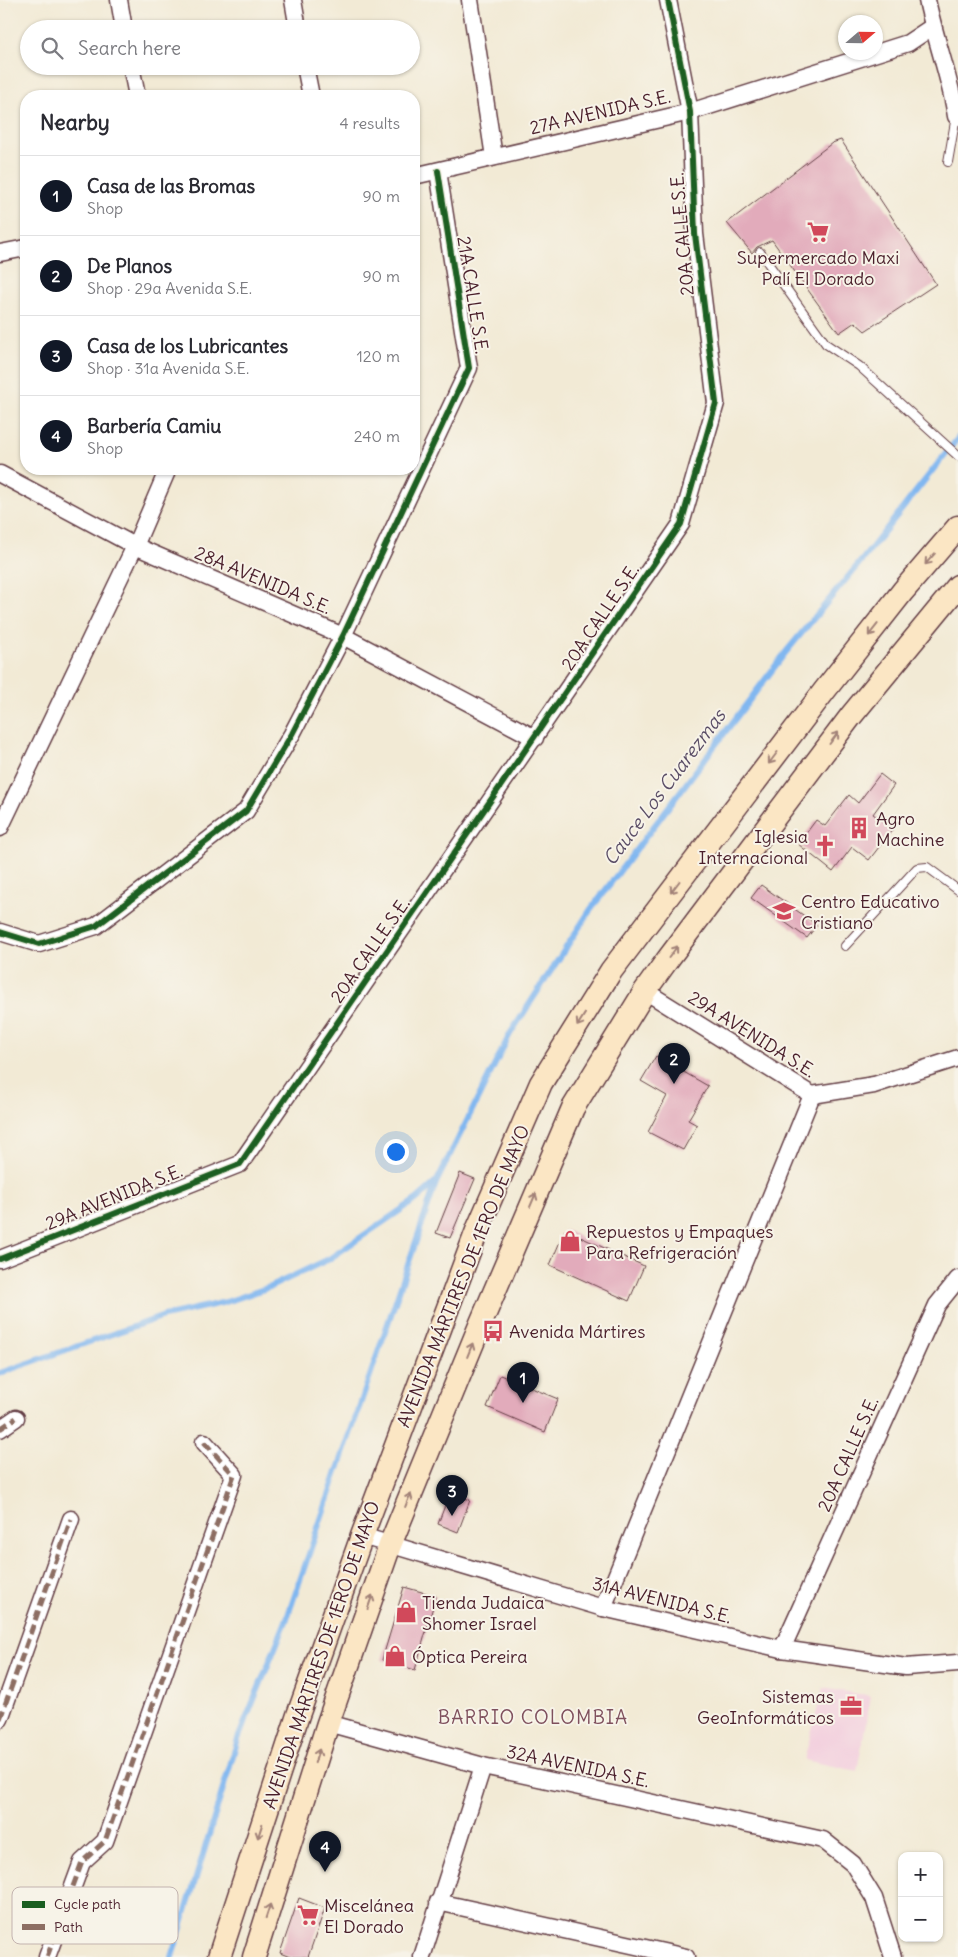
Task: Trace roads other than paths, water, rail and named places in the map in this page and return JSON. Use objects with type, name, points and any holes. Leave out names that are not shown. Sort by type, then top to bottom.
[{"type":"main road","name":"AVENIDA MÁRTIRES DE 1ERO DE MAYO","points":[[219,1957],[298,1715],[362,1536],[478,1228],[541,1083],[611,971],[903,591],[958,528]]},
{"type":"main road","name":"AVENIDA MÁRTIRES DE 1ERO DE MAYO","points":[[254,1957],[328,1723],[390,1545],[481,1323],[573,1108],[645,991],[851,716],[958,586]]},
{"type":"main road","points":[[903,591],[933,615]]},
{"type":"street","points":[[119,0],[122,20]]},
{"type":"street","points":[[293,0],[296,20]]},
{"type":"street","points":[[470,0],[494,157]]},
{"type":"street","name":"20A CALLE S.E.","points":[[240,1164],[681,524],[716,403],[694,234],[690,112],[668,0]]},
{"type":"street","points":[[926,0],[932,27],[952,90],[957,117]]},
{"type":"street","name":"27A AVENIDA S.E.","points":[[420,175],[690,112],[908,43],[932,27]]},
{"type":"street","points":[[133,75],[136,90]]},
{"type":"street","points":[[307,75],[310,90]]},
{"type":"street","name":"21A CALLE S.E.","points":[[420,474],[470,368],[438,171]]},
{"type":"street","points":[[0,253],[20,249]]},
{"type":"street","name":"28A AVENIDA S.E.","points":[[0,474],[135,546],[343,636],[535,738]]},
{"type":"street","points":[[0,828],[135,546],[165,475]]},
{"type":"street","name":"21A CALLE S.E.","points":[[0,932],[39,944],[96,926],[246,811],[292,734],[343,636],[419,475]]},
{"type":"street","name":"29A AVENIDA S.E.","points":[[645,991],[812,1094],[874,1084],[958,1058]]},
{"type":"street","points":[[603,1608],[812,1094]]},
{"type":"street","name":"29A AVENIDA S.E.","points":[[0,1259],[240,1164]]},
{"type":"street","name":"20A CALLE S.E.","points":[[782,1649],[937,1305],[958,1279]]},
{"type":"street","points":[[0,1429],[16,1418]]},
{"type":"street","points":[[73,1887],[82,1862],[106,1841],[234,1475],[204,1442]]},
{"type":"street","points":[[0,1720],[71,1519]]},
{"type":"street","name":"31A AVENIDA S.E.","points":[[362,1536],[603,1608],[782,1649],[906,1667],[958,1663]]},
{"type":"street","name":"32A AVENIDA S.E.","points":[[328,1723],[483,1766],[823,1840],[854,1864],[874,1898],[893,1957]]},
{"type":"street","points":[[422,1957],[483,1766]]},
{"type":"street","points":[[438,1902],[686,1957]]},
{"type":"street","points":[[47,1957],[52,1944]]},
{"type":"lane","points":[[948,162],[957,117]]},
{"type":"lane","points":[[760,252],[826,344],[859,366],[958,456]]},
{"type":"lane","points":[[844,946],[917,868],[927,867],[958,890]]},
{"type":"waterway","name":"Cauce Los Cuarezmas","points":[[178,1937],[238,1739],[286,1621],[436,1183],[510,1034],[591,909],[786,652],[862,560],[958,438]]},
{"type":"waterway","points":[[0,1373],[164,1316],[226,1302],[270,1287],[329,1259],[417,1199],[435,1183]]},
{"type":"waterway","name":"Cauce Los Cuarezmas","points":[[172,1957],[176,1944]]},
{"type":"place","name":"Supermercado Maxi Palí El Dorado","points":[[818,232]]},
{"type":"place","name":"Agro Machine","points":[[859,828]]},
{"type":"place","name":"Iglesia Internacional","points":[[825,846]]},
{"type":"place","name":"Centro Educativo Cristiano","points":[[784,911]]},
{"type":"place","name":"De Planos","points":[[674,1084]]},
{"type":"place","name":"Repuestos y Empaques Para Refrigeración","points":[[570,1241]]},
{"type":"place","name":"Avenida Mártires","points":[[493,1331]]},
{"type":"place","name":"Casa de las Bromas","points":[[523,1403]]},
{"type":"place","name":"Casa de los Lubricantes","points":[[452,1516]]},
{"type":"place","name":"Tienda Judaica Shomer Israel","points":[[406,1612]]},
{"type":"place","name":"Óptica Pereira","points":[[395,1656]]},
{"type":"place","name":"Sistemas GeoInformáticos","points":[[851,1706]]},
{"type":"place","name":"Barbería Camiu","points":[[325,1872]]},
{"type":"place","name":"Miscelánea El Dorado","points":[[308,1915]]},
{"type":"district","name":"BARRIO COLOMBIA","points":[[533,1717]]}]
